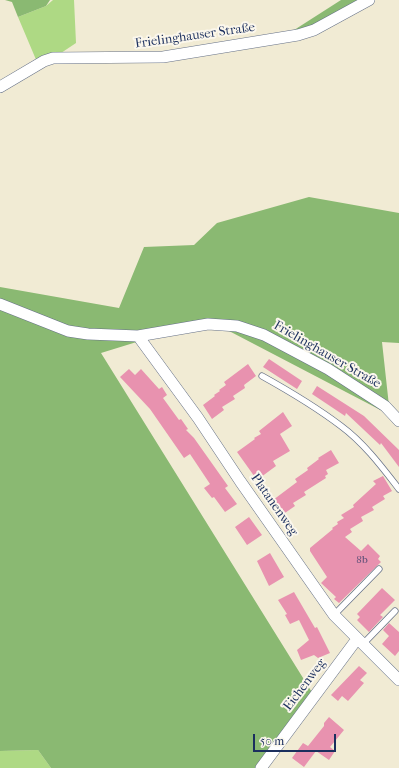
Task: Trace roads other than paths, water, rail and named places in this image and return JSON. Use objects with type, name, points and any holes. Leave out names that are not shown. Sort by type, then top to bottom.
[{"type":"street","name":"Frielinghauser Straße","points":[[0,87],[44,61],[53,58],[163,57],[298,35],[314,30],[369,0]]},
{"type":"street","name":"Frielinghauser Straße","points":[[0,304],[68,331],[88,334],[138,336],[208,324],[238,326],[264,335],[328,369],[385,406],[399,422]]},
{"type":"street","name":"Platanenweg","points":[[138,336],[198,418],[240,481],[334,615],[399,680]]},
{"type":"street","name":"Eichenweg","points":[[261,768],[360,642]]},
{"type":"lane","points":[[262,376],[293,393],[341,426],[362,445],[382,467],[399,490]]},
{"type":"lane","points":[[334,615],[379,569]]},
{"type":"lane","points":[[360,642],[395,611]]}]
